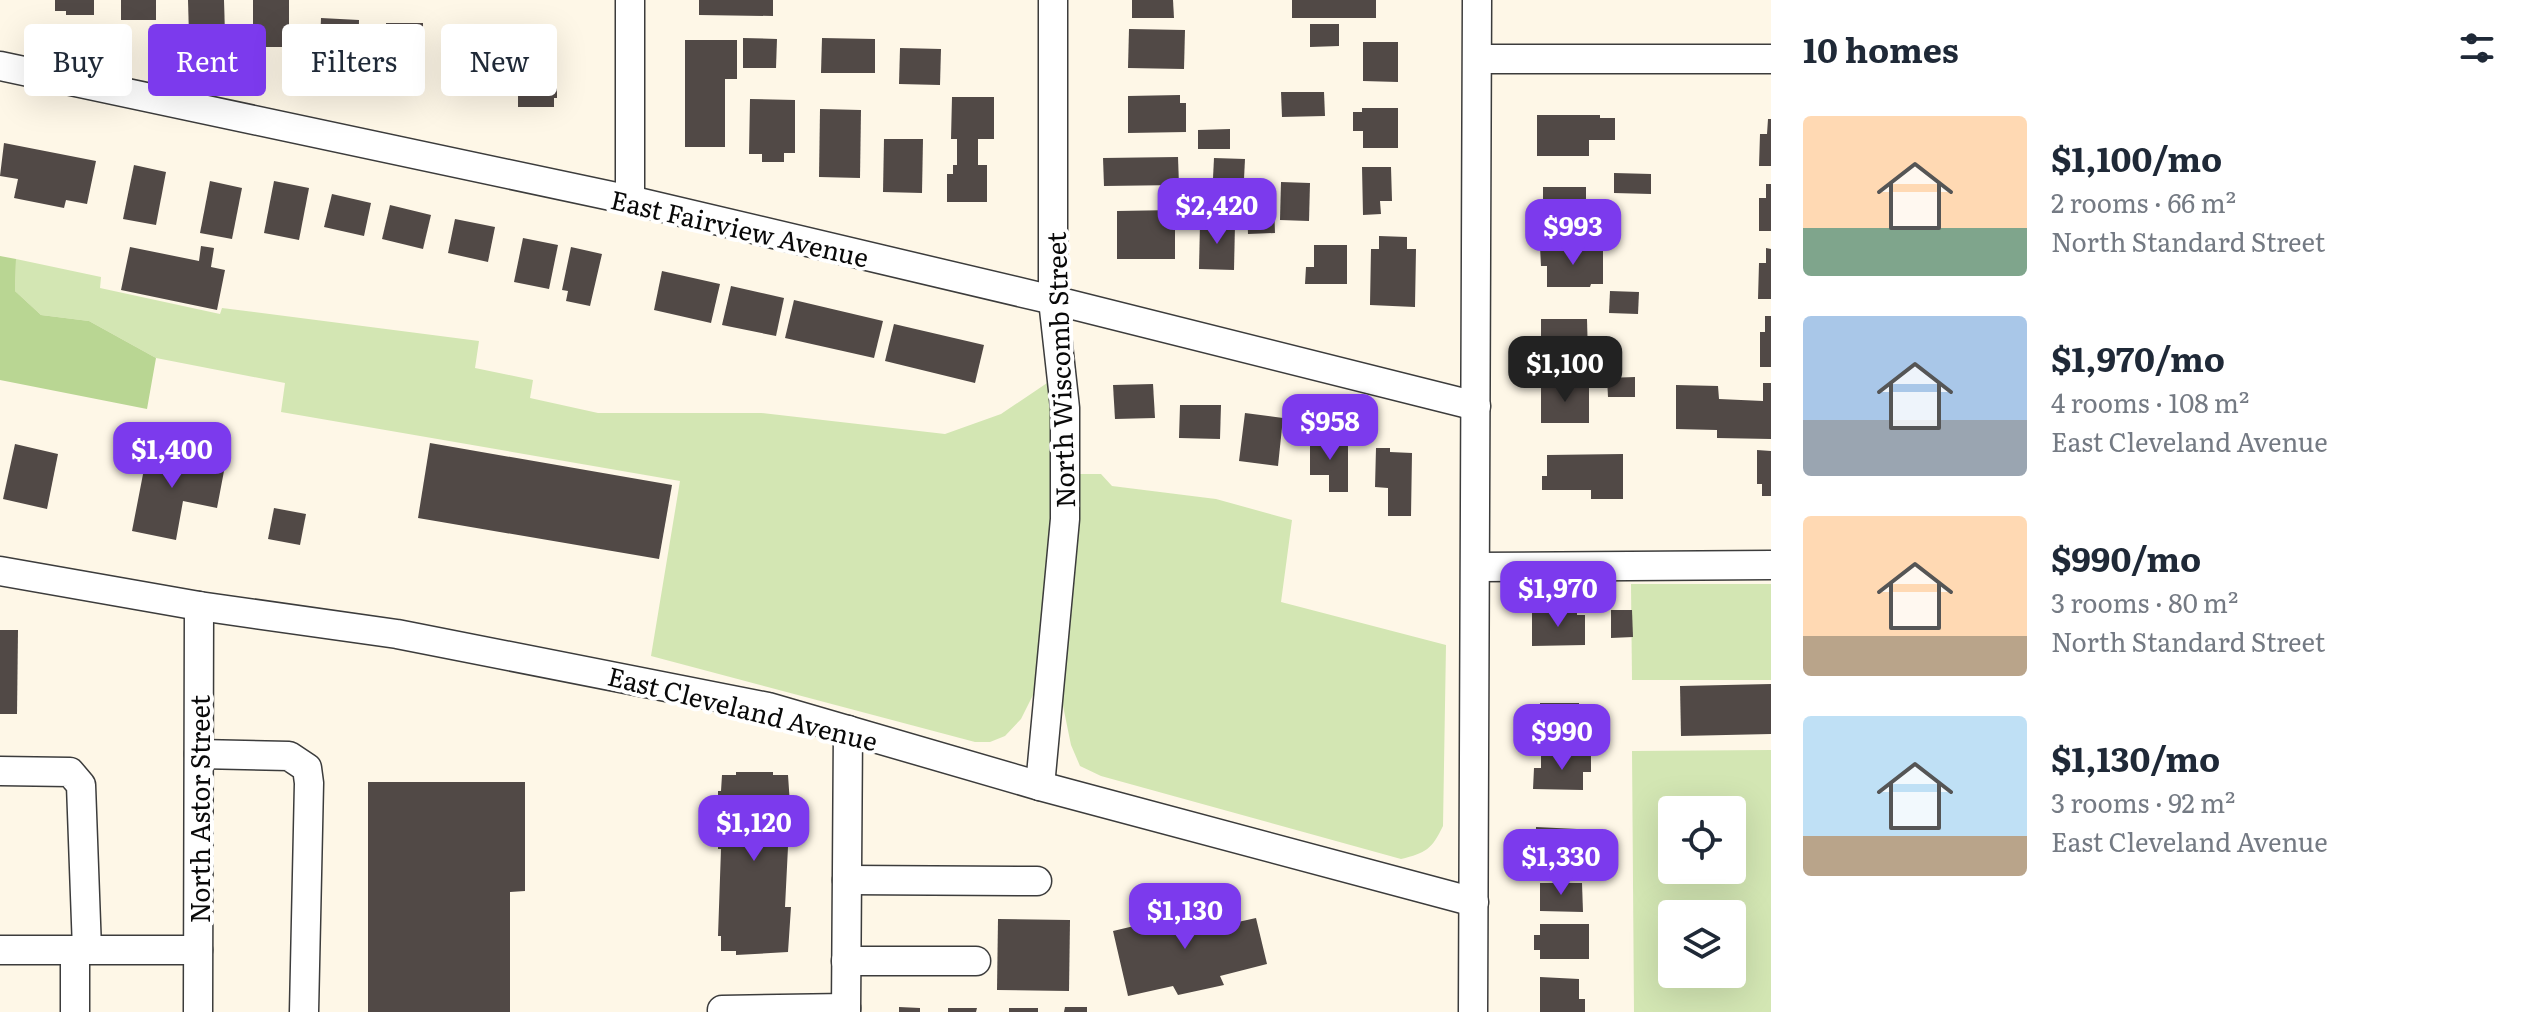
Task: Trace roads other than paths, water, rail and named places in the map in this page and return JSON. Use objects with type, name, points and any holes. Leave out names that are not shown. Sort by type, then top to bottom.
[{"type":"street","points":[[630,0],[630,200]]},
{"type":"street","name":"North Wiscomb Street","points":[[1040,786],[1065,519],[1065,408],[1053,300],[1053,0]]},
{"type":"street","points":[[1473,1012],[1477,0]]},
{"type":"street","points":[[1478,59],[1771,59]]},
{"type":"street","name":"East Fairview Avenue","points":[[0,66],[630,200],[1053,300],[1476,406]]},
{"type":"street","points":[[1476,567],[1771,565]]},
{"type":"street","name":"East Cleveland Avenue","points":[[0,571],[199,606],[397,634],[768,707],[1040,786],[1474,902]]},
{"type":"street","name":"North Astor Street","points":[[198,1012],[199,606]]},
{"type":"street","points":[[722,1010],[846,1010],[848,730]]},
{"type":"street","points":[[199,754],[289,756],[307,768],[304,1012]]},
{"type":"street","points":[[0,771],[70,772],[81,785],[81,950],[75,1012]]},
{"type":"street","points":[[847,880],[1037,881]]},
{"type":"street","points":[[0,950],[198,950]]},
{"type":"street","points":[[846,961],[976,961]]}]
